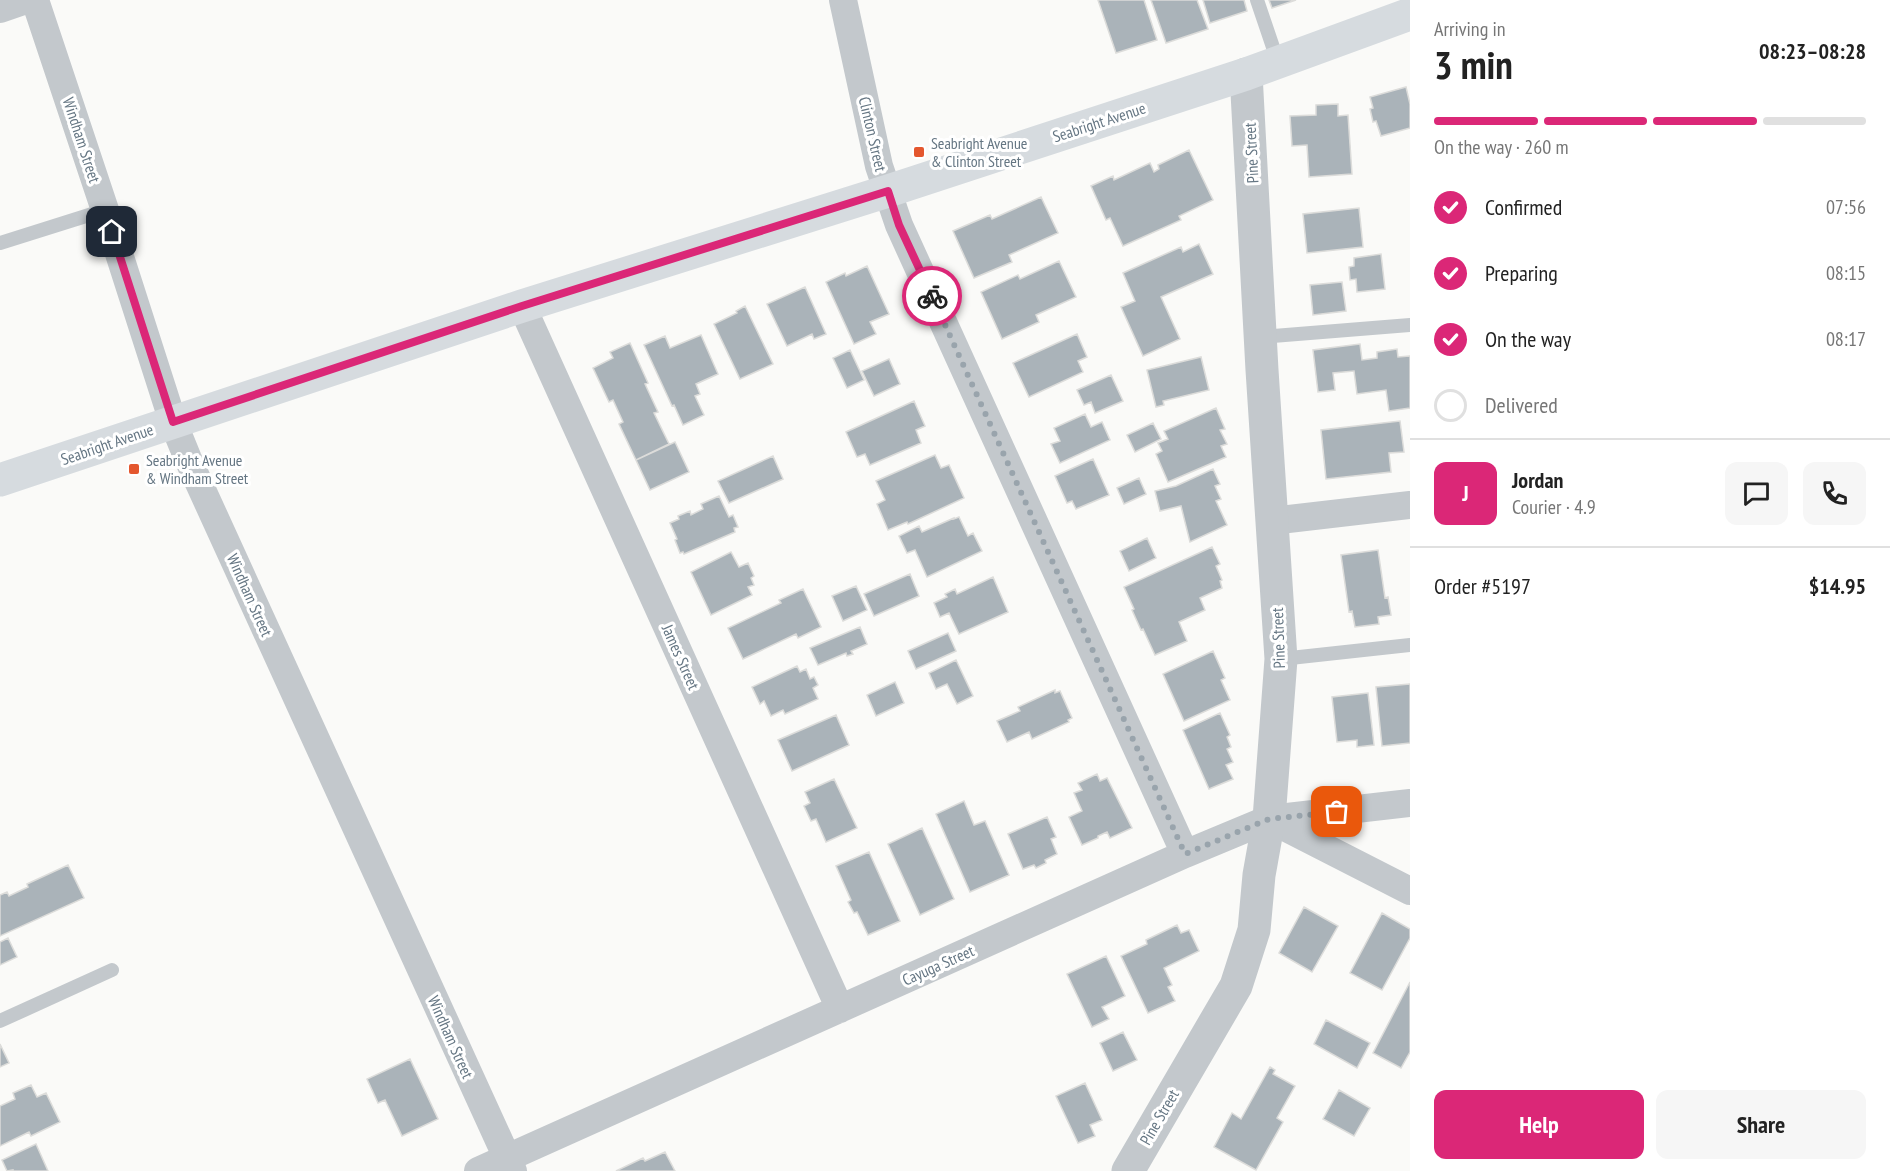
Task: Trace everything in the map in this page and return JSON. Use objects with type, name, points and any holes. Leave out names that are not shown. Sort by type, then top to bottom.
[{"type":"main road","name":"Seabright Avenue","points":[[0,480],[522,306],[888,191],[1246,74],[1406,10]]},
{"type":"street","points":[[0,9],[26,0]]},
{"type":"street","name":"Windham Street","points":[[35,0],[173,422],[188,459],[510,1165]]},
{"type":"street","name":"Clinton Street","points":[[843,0],[879,166],[903,234],[1185,854]]},
{"type":"street","name":"Pine Street","points":[[1128,1171],[1236,986],[1254,930],[1259,875],[1269,819],[1281,659],[1246,74]]},
{"type":"street","name":"James Street","points":[[522,306],[840,1009]]},
{"type":"street","points":[[1271,521],[1410,506]]},
{"type":"street","name":"Cayuga Street","points":[[478,1171],[510,1165],[840,1009],[1185,854],[1269,819],[1410,803]]},
{"type":"street","points":[[1269,819],[1410,891]]},
{"type":"lane","points":[[1257,0],[1278,62]]},
{"type":"lane","points":[[0,243],[105,210]]},
{"type":"lane","points":[[1260,337],[1410,325]]},
{"type":"lane","points":[[1281,659],[1410,645]]},
{"type":"lane","points":[[0,1021],[112,970]]},
{"type":"building","points":[[1098,0],[1144,0],[1157,40],[1116,53]]},
{"type":"building","points":[[1151,0],[1197,0],[1208,29],[1166,43]]},
{"type":"building","points":[[1203,0],[1244,0],[1247,11],[1210,23]]},
{"type":"building","points":[[1269,0],[1296,0],[1272,8]]},
{"type":"building","points":[[1406,87],[1410,104],[1410,128],[1381,136],[1376,121],[1373,122],[1370,97]]},
{"type":"building","points":[[1338,104],[1338,116],[1348,115],[1352,174],[1309,177],[1307,145],[1292,146],[1290,116],[1316,115],[1316,105]]},
{"type":"building","points":[[1189,150],[1213,200],[1179,216],[1181,220],[1123,246],[1110,218],[1106,220],[1091,186],[1113,176],[1114,180],[1150,163],[1154,172],[1159,169],[1158,165]]},
{"type":"building","points":[[1041,197],[1058,233],[1009,255],[1012,262],[974,278],[953,231],[990,215],[992,219]]},
{"type":"building","points":[[1359,208],[1363,247],[1307,253],[1303,214]]},
{"type":"building","points":[[1199,244],[1213,274],[1161,297],[1180,339],[1143,356],[1121,307],[1135,301],[1123,273],[1181,247],[1183,252]]},
{"type":"building","points":[[1381,254],[1385,289],[1357,292],[1356,279],[1350,280],[1349,267],[1354,266],[1354,258]]},
{"type":"building","points":[[1059,261],[1076,297],[1036,315],[1039,322],[1002,339],[981,292],[1018,275],[1020,279]]},
{"type":"building","points":[[867,266],[889,314],[870,322],[876,334],[854,344],[826,282]]},
{"type":"building","points":[[1342,282],[1346,311],[1313,315],[1310,285]]},
{"type":"building","points":[[805,287],[826,334],[814,339],[812,334],[787,346],[767,304]]},
{"type":"building","points":[[745,306],[773,364],[740,379],[714,324],[737,313],[736,311]]},
{"type":"building","points":[[1077,334],[1087,357],[1078,361],[1083,372],[1029,397],[1013,363]]},
{"type":"building","points":[[701,335],[718,374],[696,384],[700,394],[695,396],[704,415],[683,425],[644,345],[665,336],[670,348]]},
{"type":"building","points":[[630,343],[658,412],[654,413],[669,444],[636,460],[619,424],[623,422],[613,400],[609,402],[593,368],[613,358],[610,352]]},
{"type":"building","points":[[1360,344],[1362,360],[1377,358],[1377,352],[1397,349],[1398,357],[1410,356],[1410,408],[1389,411],[1386,390],[1357,394],[1354,371],[1333,373],[1335,390],[1318,392],[1313,350]]},
{"type":"building","points":[[850,350],[864,380],[847,388],[833,358]]},
{"type":"building","points":[[1201,357],[1209,390],[1163,401],[1164,405],[1156,407],[1147,370]]},
{"type":"building","points":[[889,359],[900,384],[874,396],[862,371]]},
{"type":"building","points":[[1111,375],[1123,401],[1095,413],[1091,402],[1084,405],[1077,390]]},
{"type":"building","points":[[914,401],[925,426],[916,430],[921,443],[870,465],[865,454],[857,457],[846,432]]},
{"type":"building","points":[[1216,408],[1225,429],[1220,430],[1227,444],[1221,446],[1226,457],[1168,482],[1156,454],[1162,451],[1158,443],[1168,439],[1164,431]]},
{"type":"building","points":[[1085,414],[1091,427],[1102,422],[1110,440],[1060,463],[1051,444],[1060,441],[1054,428]]},
{"type":"building","points":[[1400,421],[1404,452],[1389,453],[1391,472],[1326,479],[1321,430]]},
{"type":"building","points":[[1153,423],[1161,439],[1135,452],[1127,435]]},
{"type":"building","points":[[675,442],[689,472],[650,490],[636,460]]},
{"type":"building","points":[[935,455],[941,468],[949,465],[964,498],[908,524],[907,522],[888,530],[877,504],[885,500],[876,481]]},
{"type":"building","points":[[773,456],[783,479],[729,503],[718,481]]},
{"type":"building","points":[[1093,459],[1109,495],[1076,509],[1072,501],[1067,503],[1055,476]]},
{"type":"building","points":[[1213,469],[1220,484],[1215,486],[1221,499],[1216,501],[1227,525],[1190,542],[1181,506],[1160,511],[1155,491],[1176,486]]},
{"type":"building","points":[[1139,478],[1146,494],[1124,504],[1117,488]]},
{"type":"building","points":[[719,496],[729,517],[733,515],[738,527],[734,528],[735,532],[684,554],[680,553],[670,523],[679,519],[678,516],[690,511],[691,515],[703,509],[701,504]]},
{"type":"building","points":[[959,517],[968,536],[973,533],[982,551],[927,577],[915,550],[907,553],[899,536],[919,526],[922,532]]},
{"type":"building","points":[[1147,538],[1156,558],[1129,571],[1120,551]]},
{"type":"building","points":[[1212,547],[1220,564],[1216,566],[1222,580],[1220,581],[1222,588],[1200,598],[1205,610],[1179,622],[1187,641],[1155,655],[1143,629],[1141,630],[1124,587]]},
{"type":"building","points":[[1378,550],[1385,598],[1388,597],[1391,615],[1378,617],[1379,624],[1355,627],[1352,611],[1349,612],[1341,555]]},
{"type":"building","points":[[731,552],[739,567],[748,563],[754,576],[751,578],[754,585],[748,587],[752,595],[711,615],[691,572]]},
{"type":"building","points":[[910,574],[919,596],[874,616],[864,594]]},
{"type":"building","points":[[993,577],[1008,612],[959,634],[949,613],[940,617],[934,603],[947,597],[945,594],[955,589],[957,594]]},
{"type":"building","points":[[856,586],[867,610],[843,621],[832,596]]},
{"type":"building","points":[[803,589],[821,627],[798,638],[796,634],[743,659],[728,628],[781,603],[779,600]]},
{"type":"building","points":[[860,627],[867,644],[851,651],[853,654],[847,656],[846,653],[818,665],[810,648]]},
{"type":"building","points":[[948,633],[956,651],[916,669],[908,651]]},
{"type":"building","points":[[1213,651],[1225,678],[1221,680],[1230,700],[1184,721],[1163,674]]},
{"type":"building","points":[[956,660],[973,696],[957,704],[947,684],[936,689],[929,673]]},
{"type":"building","points":[[797,666],[800,672],[806,669],[810,679],[814,677],[818,685],[813,688],[818,699],[785,714],[783,710],[771,716],[764,701],[760,704],[752,687]]},
{"type":"building","points":[[895,682],[904,703],[876,716],[867,695]]},
{"type":"building","points":[[1410,684],[1410,743],[1382,746],[1376,687]]},
{"type":"building","points":[[1055,690],[1055,693],[1060,691],[1072,718],[1068,720],[1069,722],[1032,739],[1029,732],[1007,742],[997,721],[1020,711],[1018,707]]},
{"type":"building","points":[[1368,693],[1374,745],[1357,747],[1357,740],[1337,742],[1332,697]]},
{"type":"building","points":[[1220,713],[1230,735],[1227,737],[1231,747],[1227,749],[1233,762],[1226,765],[1233,779],[1209,789],[1183,730]]},
{"type":"building","points":[[836,715],[849,745],[792,771],[778,740]]},
{"type":"building","points":[[1097,774],[1100,781],[1107,778],[1132,828],[1110,838],[1107,832],[1082,845],[1069,817],[1082,811],[1074,793],[1082,790],[1078,783]]},
{"type":"building","points":[[834,779],[857,828],[826,842],[816,819],[811,821],[804,806],[810,803],[805,792]]},
{"type":"building","points":[[964,801],[974,825],[985,821],[1009,875],[970,892],[936,814]]},
{"type":"building","points":[[1047,817],[1056,837],[1051,839],[1057,854],[1036,868],[1034,865],[1023,869],[1008,834]]},
{"type":"building","points":[[922,828],[954,899],[920,915],[888,844]]},
{"type":"building","points":[[869,852],[900,921],[868,935],[857,912],[854,913],[848,902],[851,900],[836,866]]},
{"type":"building","points":[[68,865],[84,898],[0,936],[0,895],[7,892],[9,896],[28,887],[27,884]]},
{"type":"building","points":[[1304,907],[1338,926],[1312,972],[1279,953]]},
{"type":"building","points":[[1382,913],[1410,929],[1410,938],[1382,990],[1350,973]]},
{"type":"building","points":[[1177,925],[1181,933],[1189,930],[1199,951],[1164,968],[1172,985],[1168,987],[1175,1001],[1148,1013],[1121,956],[1147,944],[1146,940]]},
{"type":"building","points":[[8,938],[17,957],[0,965],[0,942]]},
{"type":"building","points":[[1106,956],[1125,996],[1102,1007],[1109,1019],[1092,1027],[1067,974]]},
{"type":"building","points":[[1410,982],[1410,1052],[1401,1068],[1373,1053]]},
{"type":"building","points":[[1326,1020],[1370,1043],[1357,1068],[1314,1044]]},
{"type":"building","points":[[1123,1032],[1137,1060],[1113,1071],[1100,1043]]},
{"type":"building","points":[[0,1044],[9,1063],[0,1067]]},
{"type":"building","points":[[410,1059],[438,1119],[402,1136],[385,1100],[378,1103],[367,1079]]},
{"type":"building","points":[[1270,1067],[1275,1070],[1273,1074],[1295,1086],[1277,1118],[1283,1122],[1256,1170],[1214,1147],[1232,1113],[1241,1119]]},
{"type":"building","points":[[1085,1083],[1102,1120],[1090,1125],[1095,1136],[1078,1143],[1056,1096]]},
{"type":"building","points":[[31,1085],[37,1097],[46,1093],[60,1122],[31,1136],[29,1132],[0,1146],[0,1106],[15,1099],[13,1093]]},
{"type":"building","points":[[1339,1090],[1370,1108],[1354,1136],[1323,1119]]},
{"type":"building","points":[[36,1144],[48,1171],[7,1171],[2,1160]]},
{"type":"building","points":[[665,1152],[675,1171],[616,1171],[643,1158],[645,1161]]},
{"type":"way so far","points":[[932,296],[1185,854],[1269,819],[1337,812]]},
{"type":"place","name":"Seabright Avenue & Clinton Street","points":[[919,152]]},
{"type":"place","name":"Seabright Avenue & Windham Street","points":[[134,469]]},
{"type":"route","points":[[112,232],[173,422],[522,306],[888,191],[899,225],[932,296]]}]
